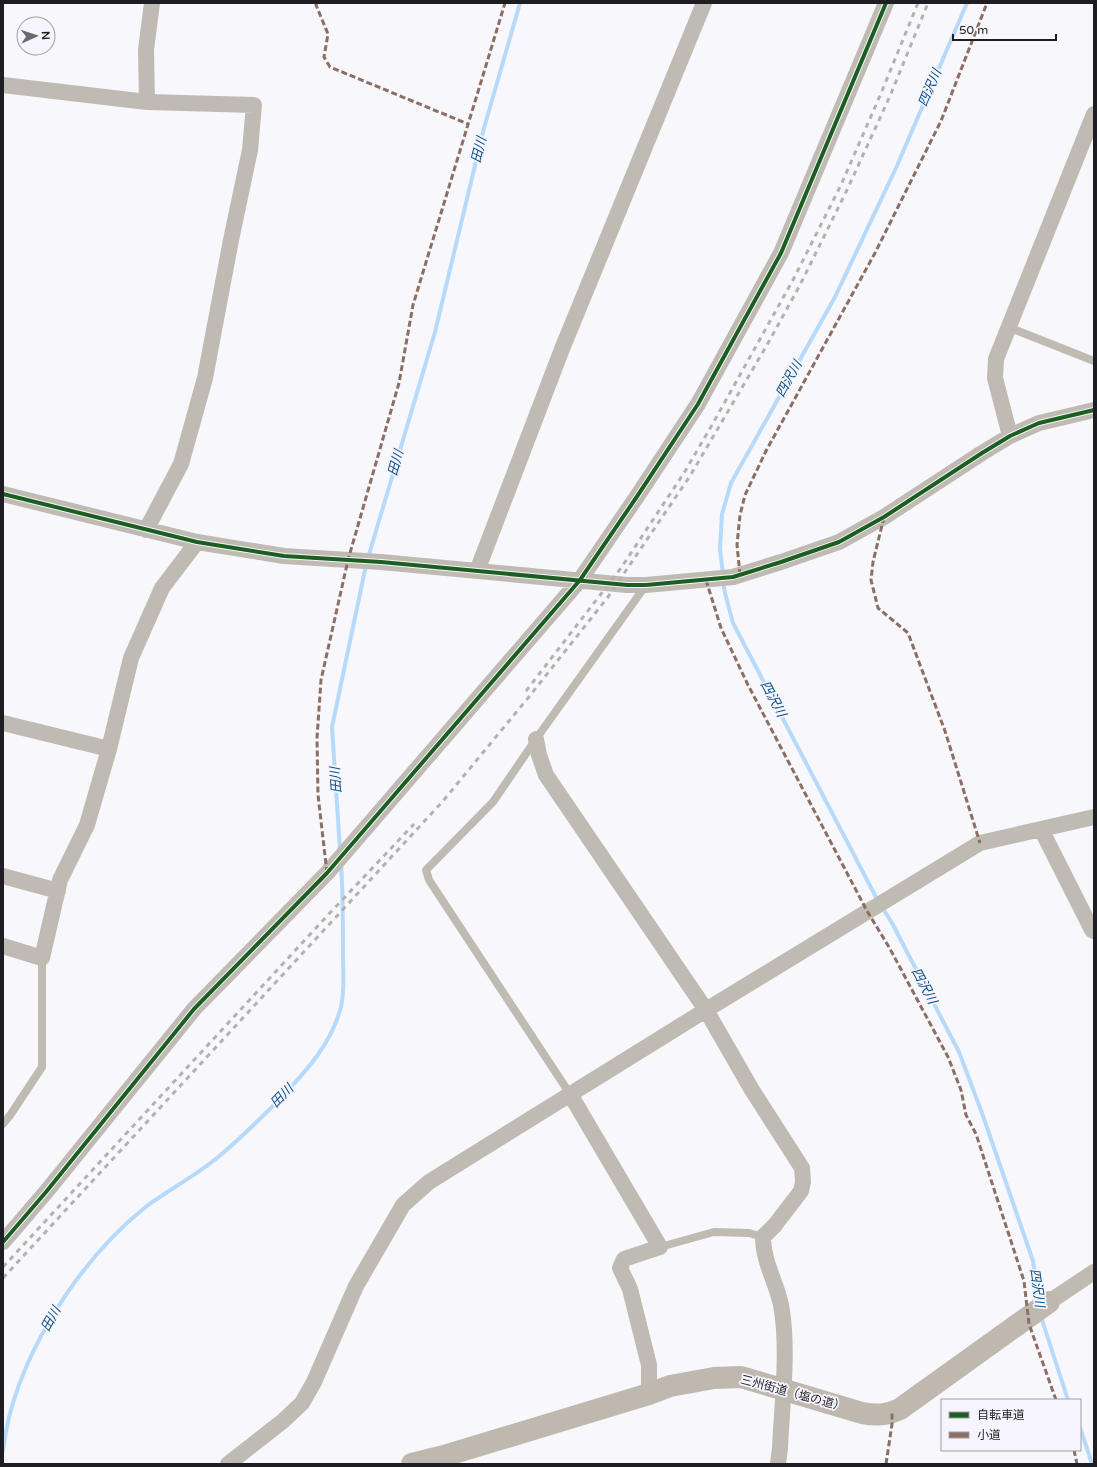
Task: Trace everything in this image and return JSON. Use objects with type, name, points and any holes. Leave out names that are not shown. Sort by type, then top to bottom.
[{"type":"street","points":[[146,102],[146,50],[152,3]]},
{"type":"street","points":[[477,570],[562,349],[704,3]]},
{"type":"street","points":[[3,1242],[46,1192],[194,1009],[350,848],[580,580],[698,404],[780,253],[886,3]]},
{"type":"street","points":[[3,85],[146,102],[254,105],[250,150],[229,248],[205,378],[181,464],[146,530]]},
{"type":"street","points":[[1010,436],[995,378],[996,359],[1094,114]]},
{"type":"street","points":[[3,494],[197,542],[284,556],[381,562],[646,585],[711,580],[733,577],[839,542],[884,517],[1010,436],[1039,423],[1094,410]]},
{"type":"street","points":[[3,946],[42,958],[60,880],[87,825],[110,749],[131,658],[162,588],[197,542]]},
{"type":"street","points":[[3,723],[110,749]]},
{"type":"street","points":[[536,739],[538,755],[546,775],[706,1010],[752,1090],[802,1168],[803,1182],[801,1191],[775,1226],[763,1237],[763,1250],[781,1304],[785,1344],[778,1464]]},
{"type":"street","points":[[228,1464],[283,1421],[302,1403],[314,1382],[356,1286],[402,1205],[429,1182],[706,1010],[980,843],[1094,817]]},
{"type":"street","points":[[1041,829],[1094,931]]},
{"type":"street","points":[[3,876],[58,891]]},
{"type":"street","points":[[570,1094],[660,1247],[624,1259],[620,1268],[630,1289],[650,1365],[649,1394]]},
{"type":"street","name":"三州街道（塩の道）","points":[[412,1464],[445,1460],[670,1386],[714,1378],[741,1377],[862,1413],[883,1415],[892,1413],[900,1409],[1040,1308],[1094,1272]]},
{"type":"lane","points":[[1008,327],[1094,361]]},
{"type":"lane","points":[[570,1094],[429,880],[426,870],[493,802],[646,585]]},
{"type":"lane","points":[[3,1124],[42,1067],[42,958]]},
{"type":"lane","points":[[660,1247],[714,1232],[748,1233],[763,1237]]},
{"type":"waterway","name":"田川","points":[[368,558],[435,332],[484,128],[520,3]]},
{"type":"waterway","name":"四沢川","points":[[723,574],[720,549],[722,514],[731,483],[835,297],[896,168],[967,3]]},
{"type":"waterway","name":"田川","points":[[340,850],[332,727],[366,565]]},
{"type":"waterway","name":"四沢川","points":[[723,581],[733,623],[878,901]]},
{"type":"waterway","name":"田川","points":[[3,1451],[9,1418],[20,1384],[34,1351],[51,1318],[71,1287],[94,1258],[118,1232],[143,1209],[208,1165],[241,1137],[272,1107],[308,1068],[331,1034],[341,1007],[344,980],[341,863]]},
{"type":"waterway","name":"四沢川","points":[[882,907],[892,923],[959,1052],[982,1113],[1033,1261],[1039,1300]]},
{"type":"waterway","name":"四沢川","points":[[1041,1317],[1068,1399]]},
{"type":"waterway","name":"四沢川","points":[[1081,1430],[1092,1464]]},
{"type":"railway","points":[[526,691],[621,568],[684,473],[712,425],[793,280],[841,185],[918,3]]},
{"type":"railway","points":[[3,1278],[443,801],[528,698],[608,597],[690,476],[767,345],[800,285],[847,190],[890,96],[928,3]]},
{"type":"railway","points":[[3,1267],[327,916],[414,824]]},
{"type":"marked path","points":[[317,3],[316,5],[328,34],[324,57],[330,67],[468,124]]},
{"type":"marked path","points":[[327,873],[318,795],[317,738],[321,680],[348,560],[399,383],[413,305],[505,3]]},
{"type":"marked path","points":[[740,575],[737,545],[740,515],[745,495],[766,451],[875,253],[941,121],[987,3]]},
{"type":"marked path","points":[[884,517],[873,562],[871,580],[878,608],[908,633],[945,731],[980,843]]},
{"type":"marked path","points":[[706,580],[721,628],[748,685],[867,911],[889,947],[948,1057],[961,1090],[966,1115],[976,1134],[1024,1281],[1029,1324],[1056,1399]]},
{"type":"marked path","points":[[886,1464],[892,1424],[892,1413]]},
{"type":"marked path","points":[[1074,1451],[1077,1464]]},
{"type":"cycle path","points":[[3,1242],[46,1192],[194,1009],[327,873],[580,580],[698,404],[781,253],[886,3]]},
{"type":"cycle path","points":[[3,494],[197,542],[284,556],[381,562],[627,585],[646,585],[733,577],[839,542],[884,517],[1010,436],[1039,423],[1094,410]]}]
